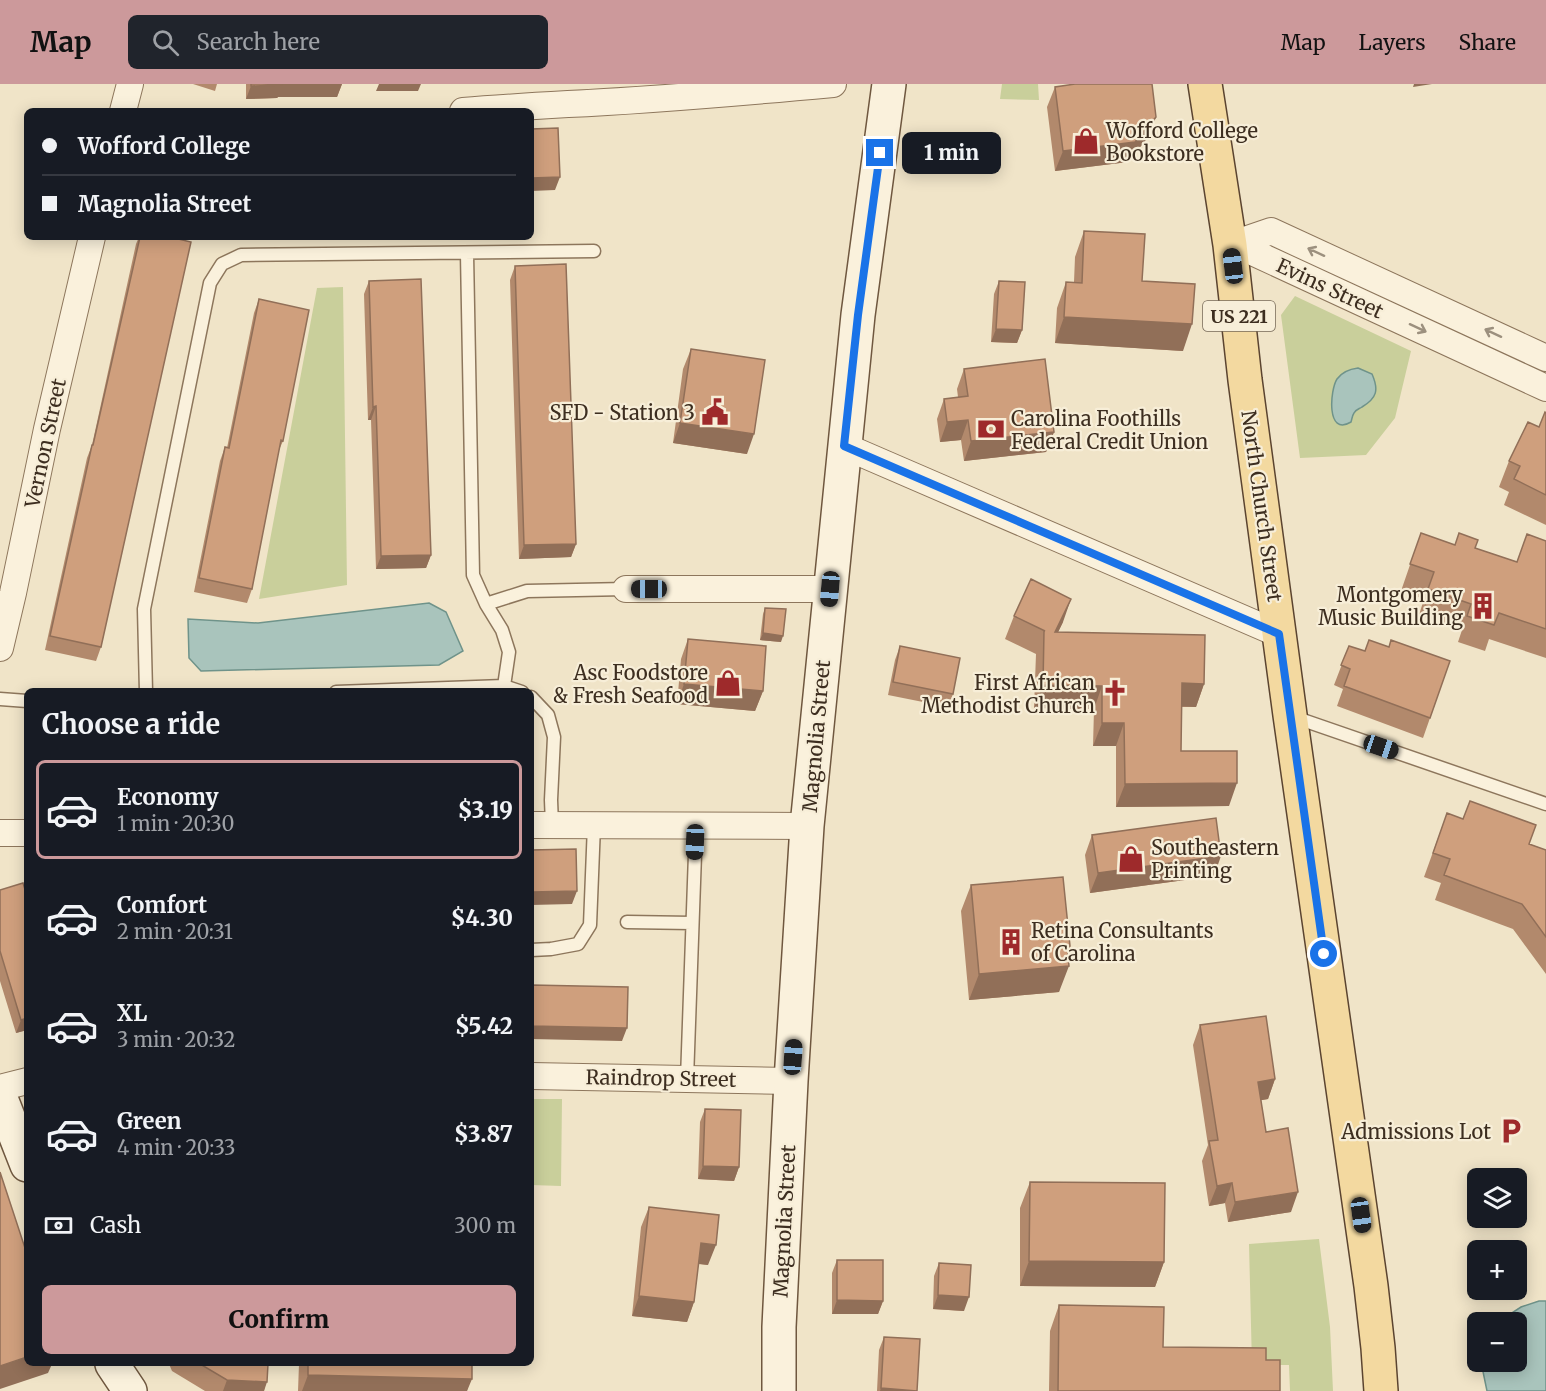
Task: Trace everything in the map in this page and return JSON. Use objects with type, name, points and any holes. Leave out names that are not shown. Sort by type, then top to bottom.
[{"type":"main road","name":"North Church Street","points":[[1205,84],[1230,245],[1245,380],[1279,634],[1371,1286],[1381,1391]]},
{"type":"street","points":[[124,108],[130,84]]},
{"type":"street","points":[[491,108],[748,92],[833,84]]},
{"type":"street","name":"Magnolia Street","points":[[779,1391],[779,1327],[791,1081],[807,826],[858,315],[889,84]]},
{"type":"street","name":"Evins Street","points":[[1230,245],[1272,231],[1546,358]]},
{"type":"street","name":"Vernon Street","points":[[0,648],[47,429],[91,240]]},
{"type":"street","name":"Evins Street","points":[[1230,245],[1250,251],[1546,388]]},
{"type":"street","points":[[844,446],[1279,634]]},
{"type":"street","points":[[626,589],[830,589]]},
{"type":"street","points":[[542,825],[807,826]]},
{"type":"street","points":[[0,833],[24,833]]},
{"type":"street","name":"Raindrop Street","points":[[534,1076],[791,1081]]},
{"type":"street","points":[[0,1088],[24,1082]]},
{"type":"street","points":[[0,1096],[24,1157]]},
{"type":"street","points":[[113,1366],[130,1391]]},
{"type":"lane","points":[[146,688],[144,609],[210,283],[222,264],[241,255],[594,252]]},
{"type":"lane","points":[[467,254],[473,575],[486,604],[502,630],[509,652],[504,686]]},
{"type":"lane","points":[[486,604],[527,591],[626,589]]},
{"type":"lane","points":[[448,688],[504,686],[510,688]]},
{"type":"lane","points":[[0,699],[24,701]]},
{"type":"lane","points":[[534,700],[549,715],[554,737],[551,800],[542,825]]},
{"type":"lane","points":[[1290,715],[1546,804]]},
{"type":"lane","points":[[534,950],[551,950],[578,944],[590,925],[594,825]]},
{"type":"lane","points":[[687,1079],[696,825]]},
{"type":"lane","points":[[627,922],[693,923]]},
{"type":"green space","points":[[1002,84],[1038,84],[1039,100],[1000,99]]},
{"type":"green space","points":[[343,287],[347,585],[259,599],[317,288]]},
{"type":"green space","points":[[1295,296],[1411,351],[1395,418],[1366,455],[1300,458],[1281,315]]},
{"type":"green space","points":[[534,1099],[562,1099],[561,1186],[534,1185]]},
{"type":"green space","points":[[1319,1239],[1330,1327],[1333,1391],[1290,1391],[1289,1365],[1252,1365],[1249,1244]]},
{"type":"water","points":[[1358,368],[1372,374],[1376,385],[1374,397],[1355,412],[1351,422],[1343,425],[1337,423],[1334,418],[1333,392],[1337,379],[1349,370]]},
{"type":"water","points":[[429,603],[446,612],[463,651],[439,665],[201,671],[189,658],[188,619],[258,623]]},
{"type":"water","points":[[1546,1301],[1546,1391],[1487,1391],[1483,1372],[1527,1372],[1527,1312],[1513,1312],[1521,1307]]},
{"type":"building","points":[[251,84],[282,84],[282,85],[251,86]]},
{"type":"building","points":[[1075,84],[1152,84],[1156,117],[1135,142],[1063,151],[1055,87]]},
{"type":"building","points":[[558,128],[560,177],[534,178],[534,129]]},
{"type":"building","points":[[1084,231],[1145,234],[1142,281],[1195,284],[1192,324],[1064,317],[1066,282],[1082,283]]},
{"type":"building","points":[[139,240],[191,242],[101,647],[50,636]]},
{"type":"building","points":[[566,264],[576,544],[524,545],[515,266]]},
{"type":"building","points":[[421,279],[431,555],[381,556],[369,281]]},
{"type":"building","points":[[999,281],[1025,282],[1022,330],[996,329]]},
{"type":"building","points":[[259,299],[309,310],[252,589],[199,578],[225,447],[229,448]]},
{"type":"building","name":"SFD - Station 3","points":[[691,349],[765,360],[754,434],[680,423]]},
{"type":"building","name":"Carolina Foothills Federal Credit Union","points":[[1045,359],[1054,432],[971,441],[968,420],[947,422],[944,399],[968,396],[964,369]]},
{"type":"building","points":[[1545,412],[1546,495],[1514,479],[1520,466],[1509,461],[1528,422],[1539,427]]},
{"type":"building","points":[[1421,533],[1455,545],[1459,533],[1478,540],[1475,548],[1517,562],[1527,534],[1546,541],[1546,629],[1499,613],[1494,625],[1467,616],[1471,604],[1428,589],[1434,572],[1410,564]]},
{"type":"building","points":[[1031,579],[1071,599],[1055,632],[1205,635],[1204,684],[1182,683],[1181,751],[1237,751],[1237,783],[1125,784],[1124,723],[1102,723],[1102,686],[1043,685],[1045,631],[1014,616]]},
{"type":"building","points":[[765,608],[786,609],[783,636],[763,633]]},
{"type":"building","points":[[688,639],[766,646],[763,691],[684,684]]},
{"type":"building","points":[[1369,640],[1389,647],[1391,640],[1450,661],[1430,718],[1344,686],[1350,669],[1341,665],[1349,646],[1365,651]]},
{"type":"building","points":[[900,646],[960,658],[953,694],[893,682]]},
{"type":"building","points":[[1470,801],[1536,825],[1529,844],[1546,850],[1546,937],[1522,904],[1444,875],[1450,859],[1433,853],[1447,813],[1463,819]]},
{"type":"building","points":[[1216,818],[1221,856],[1098,873],[1092,835]]},
{"type":"building","points":[[576,849],[577,891],[534,892],[534,850]]},
{"type":"building","name":"Retina Consultants of Carolina","points":[[1063,877],[1070,946],[1067,946],[1069,966],[979,974],[971,885]]},
{"type":"building","points":[[23,883],[24,886],[24,1019],[21,1020],[0,951],[0,890]]},
{"type":"building","points":[[534,985],[628,987],[627,1028],[534,1026]]},
{"type":"building","points":[[1266,1016],[1275,1079],[1258,1082],[1266,1132],[1288,1128],[1298,1192],[1235,1202],[1232,1183],[1217,1186],[1209,1141],[1218,1140],[1200,1025]]},
{"type":"building","points":[[705,1109],[741,1110],[739,1167],[703,1166]]},
{"type":"building","points":[[0,1172],[24,1245],[24,1358],[0,1366]]},
{"type":"building","points":[[1030,1182],[1165,1183],[1164,1262],[1029,1261]]},
{"type":"building","points":[[649,1207],[719,1215],[716,1245],[701,1243],[694,1302],[639,1296]]},
{"type":"building","points":[[837,1260],[883,1260],[883,1301],[837,1300]]},
{"type":"building","points":[[939,1263],[971,1265],[969,1297],[938,1295]]},
{"type":"building","points":[[1059,1305],[1164,1307],[1163,1347],[1266,1348],[1266,1360],[1280,1360],[1280,1391],[1058,1391]]},
{"type":"building","points":[[884,1337],[920,1339],[917,1391],[881,1388]]},
{"type":"building","points":[[203,1366],[268,1366],[267,1382],[227,1380]]},
{"type":"building","points":[[308,1366],[472,1366],[472,1379],[308,1375]]},
{"type":"place","name":"Wofford College Bookstore","points":[[1086,141]]},
{"type":"place","name":"SFD - Station 3","points":[[715,412]]},
{"type":"place","name":"Carolina Foothills Federal Credit Union","points":[[991,429]]},
{"type":"place","name":"Montgomery Music Building","points":[[1483,606]]},
{"type":"place","name":"Asc Foodstore & Fresh Seafood","points":[[728,683]]},
{"type":"place","name":"First African Methodist Church","points":[[1115,693]]},
{"type":"place","name":"Southeastern Printing","points":[[1131,859]]},
{"type":"place","name":"Retina Consultants of Carolina","points":[[1011,942]]},
{"type":"place","name":"Admissions Lot","points":[[1511,1131]]},
{"type":"route","points":[[880,153],[858,315],[844,446],[1279,634],[1324,954]]}]
